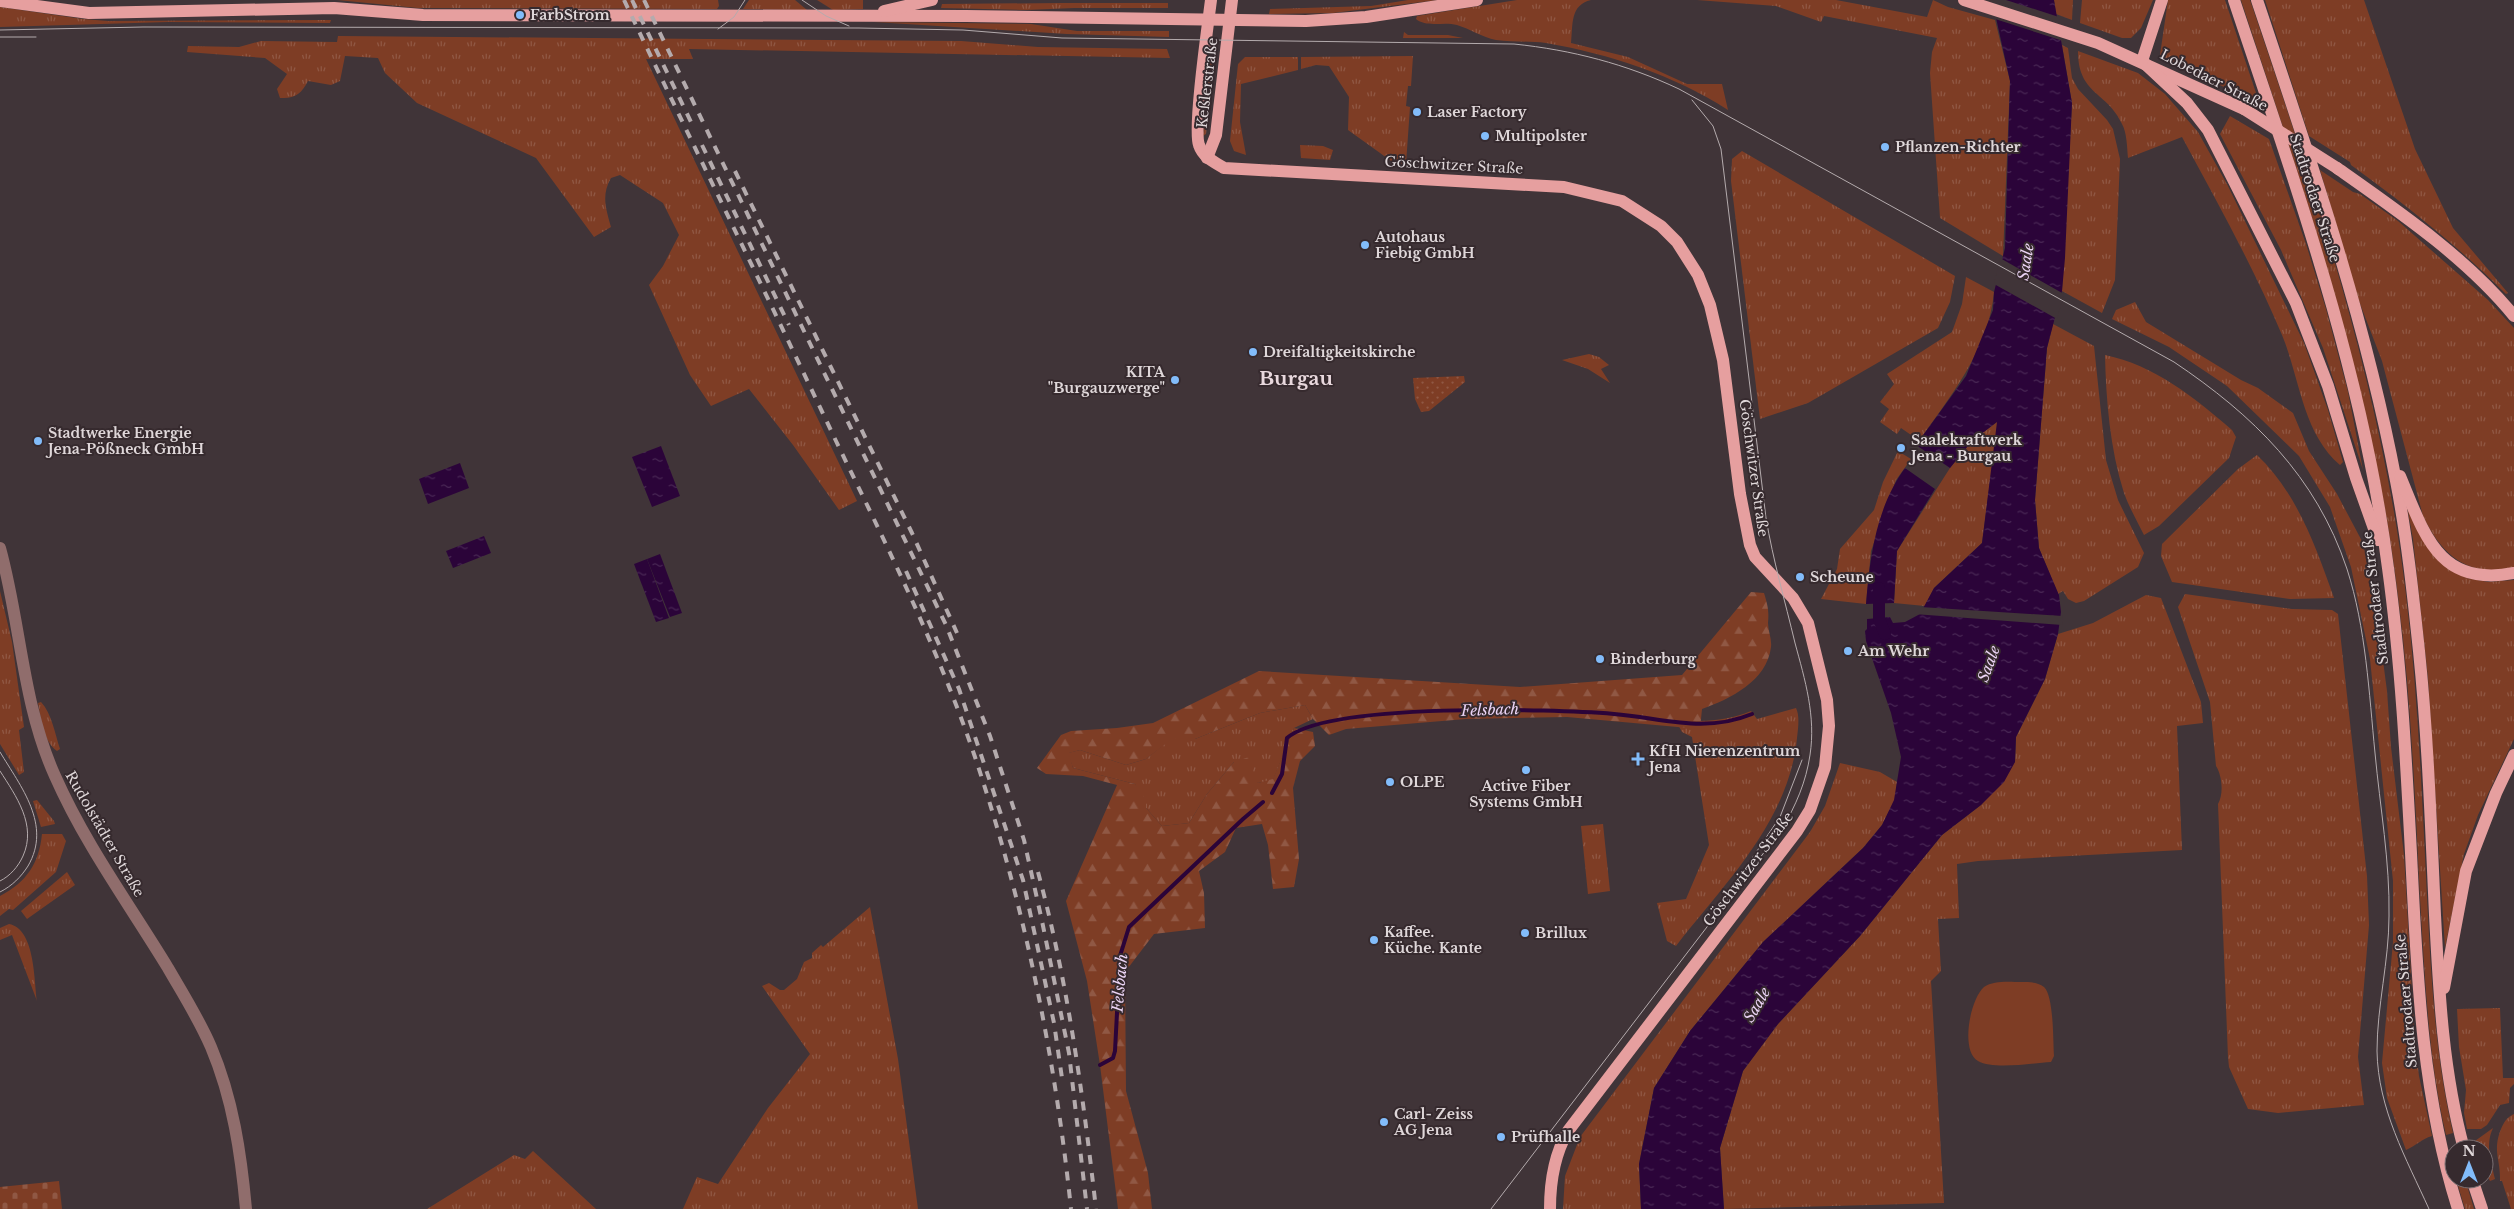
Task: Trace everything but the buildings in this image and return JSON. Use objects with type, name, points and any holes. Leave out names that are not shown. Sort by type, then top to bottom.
[{"type":"main road","points":[[867,16],[932,0]]},
{"type":"main road","name":"Keßlerstraße","points":[[1207,158],[1198,144],[1198,123],[1211,0]]},
{"type":"main road","name":"Keßlerstraße","points":[[1207,158],[1216,135],[1232,0]]},
{"type":"main road","points":[[0,1],[72,12],[110,14],[334,8],[423,15],[1338,20],[1477,0]]},
{"type":"main road","name":"Lobedaer Straße","points":[[1964,0],[2098,43],[2244,109],[2337,168],[2424,232],[2483,284],[2514,316]]},
{"type":"main road","points":[[2162,0],[2142,62],[2187,103],[2208,130],[2296,302],[2328,386],[2356,478],[2388,568]]},
{"type":"main road","name":"Stadtrodaer Straße","points":[[2234,0],[2324,278],[2351,373],[2375,482],[2388,568],[2404,744],[2422,1037],[2438,1132],[2458,1209]]},
{"type":"main road","name":"Stadtrodaer Straße","points":[[2257,0],[2337,250],[2389,448],[2404,524],[2419,653],[2441,1008],[2453,1100],[2462,1139]]},
{"type":"main road","name":"Göschwitzer Straße","points":[[1207,158],[1224,168],[1564,187],[1606,196],[1622,201],[1643,213],[1677,242],[1698,275],[1710,305],[1724,360],[1740,494],[1750,545],[1754,557],[1793,598],[1808,623],[1827,700],[1829,726],[1826,767],[1810,810],[1797,831],[1568,1131],[1559,1149],[1552,1174],[1550,1209]]},
{"type":"main road","points":[[2389,448],[2420,522],[2440,556],[2450,565],[2468,573],[2488,577],[2514,573]]},
{"type":"main road","points":[[2441,1008],[2466,871],[2496,793],[2514,755]]},
{"type":"main road","points":[[2475,1189],[2482,1209]]},
{"type":"street","name":"Rudolstädter Straße","points":[[0,548],[29,700],[54,774],[86,836],[201,1025],[224,1081],[238,1146],[246,1209]]},
{"type":"green space","points":[[337,0],[718,0],[719,6],[717,9],[418,8]]},
{"type":"green space","points":[[749,0],[795,0],[807,10],[743,9]]},
{"type":"green space","points":[[817,0],[863,0],[863,9],[833,10]]},
{"type":"green space","points":[[1408,0],[1438,0],[1333,13],[1269,14],[1270,9],[1371,6]]},
{"type":"green space","points":[[1517,0],[1591,0],[1579,6],[1576,11],[1571,43],[1628,57],[1687,84],[1722,84],[1728,110],[1686,86],[1663,76],[1593,53],[1546,43],[1496,40],[1457,25],[1430,24],[1416,19],[1417,16]]},
{"type":"green space","points":[[1697,0],[1836,0],[1927,17],[1933,0],[1948,7],[1995,20],[2010,81],[2003,256],[1940,218],[1930,73],[1932,52],[1937,38],[1824,16],[1821,22],[1776,6]]},
{"type":"green space","points":[[2054,0],[2073,0],[2072,20],[2056,14]]},
{"type":"green space","points":[[2082,0],[2153,0],[2141,28],[2131,38],[2122,38],[2080,23]]},
{"type":"green space","points":[[2168,0],[2225,0],[2260,105],[2160,55]]},
{"type":"green space","points":[[2241,0],[2250,0],[2299,146],[2344,294],[2381,443],[2395,519],[2414,670],[2435,1016],[2442,1075],[2453,1133],[2446,1135],[2435,1076],[2428,1017],[2409,709],[2398,596],[2387,519],[2372,444],[2334,294],[2313,220]]},
{"type":"green space","points":[[2265,0],[2364,0],[2415,149],[2453,228],[2508,293],[2506,294],[2469,259],[2392,195],[2351,165],[2350,162],[2309,136]]},
{"type":"green space","points":[[1168,3],[1168,8],[1026,10],[941,8],[942,4]]},
{"type":"green space","points":[[0,7],[108,21],[331,20],[330,23],[168,22],[0,27]]},
{"type":"green space","points":[[874,22],[1031,24],[1077,31],[1169,31],[1169,37],[1067,34]]},
{"type":"green space","points":[[1404,32],[1408,35],[1448,35],[1463,38],[1403,38]]},
{"type":"green space","points":[[338,36],[961,41],[1038,47],[1167,49],[1170,58],[689,49],[693,59],[646,59],[857,501],[839,510],[793,445],[749,389],[711,406],[690,375],[649,285],[663,266],[679,235],[663,203],[620,175],[611,178],[605,196],[611,227],[594,237],[536,158],[417,103],[385,73],[378,58],[345,56],[340,81],[331,85],[308,81],[297,95],[290,98],[280,98],[277,89],[287,74],[265,58],[187,52],[188,46],[239,47],[261,41],[337,42]]},
{"type":"green space","points":[[2062,45],[2068,48],[2072,78],[2078,89],[2113,129],[2120,159],[2115,280],[2102,313],[2062,291],[2072,103]]},
{"type":"green space","points":[[2078,51],[2138,73],[2165,94],[2198,132],[2228,186],[2304,343],[2328,410],[2343,462],[2340,465],[2327,452],[2317,437],[2304,404],[2282,335],[2271,309],[2234,234],[2182,137],[2128,158],[2124,128],[2116,113],[2088,85],[2079,65]]},
{"type":"green space","points":[[1413,56],[1411,86],[1408,86],[1406,106],[1410,107],[1406,164],[1394,163],[1348,130],[1349,97],[1329,66],[1316,65],[1301,69],[1301,57]]},
{"type":"green space","points":[[1245,57],[1298,57],[1298,70],[1241,84],[1240,122],[1246,155],[1234,151],[1230,141],[1238,64]]},
{"type":"green space","points":[[1210,61],[1215,62],[1206,134],[1203,136]]},
{"type":"green space","points":[[2230,116],[2269,139],[2306,244],[2326,309],[2348,392],[2363,470],[2323,348],[2281,250],[2220,134]]},
{"type":"green space","points":[[1300,145],[1323,146],[1333,150],[1330,160],[1301,158]]},
{"type":"green space","points":[[1742,151],[1955,276],[1950,302],[1938,328],[1808,403],[1760,419],[1731,181],[1732,159]]},
{"type":"green space","points":[[2320,170],[2353,192],[2360,194],[2398,221],[2488,300],[2514,328],[2514,569],[2483,569],[2458,561],[2439,543],[2423,516],[2382,361],[2359,301]]},
{"type":"green space","points":[[1966,277],[1994,292],[1991,313],[1976,354],[1966,373],[1916,445],[1912,441],[1914,437],[1901,428],[1897,434],[1880,422],[1889,409],[1880,402],[1894,384],[1887,374],[1952,332],[1962,304]]},
{"type":"green space","points":[[2135,302],[2146,322],[2241,380],[2258,388],[2293,413],[2309,451],[2337,494],[2363,543],[2376,608],[2387,691],[2391,747],[2404,855],[2415,1044],[2419,1076],[2432,1136],[2406,1150],[2387,1098],[2382,1063],[2393,942],[2393,881],[2370,659],[2351,567],[2330,507],[2299,456],[2227,386],[2169,347],[2112,319],[2116,310]]},
{"type":"green space","points":[[2053,324],[2094,346],[2106,460],[2118,500],[2144,553],[2138,567],[2084,601],[2076,603],[2068,599],[2063,591],[2058,594],[2039,548],[2035,500],[2047,348]]},
{"type":"green space","points":[[1589,354],[1599,357],[1609,365],[1601,369],[1610,383],[1588,369],[1562,360]]},
{"type":"green space","points":[[2105,355],[2140,366],[2173,384],[2218,418],[2232,430],[2236,437],[2229,458],[2159,526],[2144,535],[2124,493],[2115,459],[2106,389]]},
{"type":"green space","points":[[1464,376],[1465,382],[1429,411],[1421,412],[1415,399],[1413,378]]},
{"type":"green space","points":[[1998,421],[1982,543],[1934,588],[1925,606],[1894,603],[1897,551],[1950,468],[1972,441]]},
{"type":"green space","points":[[1898,451],[1911,459],[1896,480],[1871,551],[1866,604],[1821,599],[1837,569],[1840,549],[1874,510],[1883,482]]},
{"type":"green space","points":[[2257,455],[2271,470],[2294,503],[2320,559],[2334,598],[2290,599],[2172,582],[2161,556],[2162,544],[2238,469]]},
{"type":"green space","points":[[2407,506],[2415,524],[2467,578],[2488,582],[2514,580],[2514,739],[2478,815],[2464,854],[2445,948],[2428,678],[2413,539]]},
{"type":"green space","points":[[0,591],[12,642],[24,727],[19,730],[24,772],[19,775],[0,744]]},
{"type":"green space","points":[[1751,592],[1764,593],[1771,644],[1768,659],[1755,679],[1745,687],[1724,700],[1702,709],[1700,729],[1567,717],[1466,719],[1346,729],[1329,735],[1313,719],[1305,705],[1260,713],[1195,739],[1172,739],[1146,759],[1126,765],[1080,750],[1069,753],[1073,768],[1135,784],[1146,800],[1146,808],[1162,826],[1189,823],[1207,794],[1234,762],[1249,757],[1258,783],[1273,779],[1294,728],[1313,732],[1315,746],[1300,761],[1293,788],[1299,859],[1294,887],[1273,889],[1268,845],[1262,824],[1236,828],[1225,852],[1199,871],[1204,893],[1205,928],[1154,934],[1125,972],[1126,1091],[1148,1173],[1152,1209],[1118,1209],[1100,1065],[1087,981],[1066,901],[1117,785],[1083,776],[1046,774],[1037,768],[1061,735],[1071,731],[1153,723],[1259,671],[1520,687],[1682,675]]},
{"type":"green space","points":[[2185,594],[2292,609],[2332,610],[2338,614],[2367,876],[2369,925],[2358,1057],[2364,1105],[2278,1113],[2248,1109],[2229,1067],[2218,804],[2222,785],[2216,766],[2210,702],[2178,607]]},
{"type":"green space","points":[[2146,595],[2161,598],[2201,702],[2203,723],[2177,726],[2182,850],[1978,861],[1957,864],[1959,918],[1938,919],[1941,971],[1931,981],[1944,1203],[1724,1209],[1720,1148],[1743,1071],[1778,1024],[1860,936],[1942,835],[1981,805],[2015,762],[2016,737],[2045,679],[2058,634],[2093,623]]},
{"type":"green space","points":[[41,702],[53,724],[60,749],[57,751],[52,747],[43,729],[38,703]]},
{"type":"green space","points":[[1305,705],[1313,719],[1294,728],[1273,780],[1258,783],[1234,762],[1207,794],[1189,823],[1162,826],[1146,808],[1135,784],[1073,768],[1068,753],[1080,750],[1126,765],[1146,759],[1172,738],[1195,739],[1260,713]]},
{"type":"green space","points":[[1796,708],[1798,715],[1797,738],[1792,768],[1782,797],[1752,850],[1676,946],[1667,941],[1657,903],[1686,899],[1709,845],[1692,737],[1682,732],[1675,719],[1714,720],[1751,711],[1757,719]]},
{"type":"green space","points":[[1840,763],[1880,772],[1897,782],[1895,800],[1882,825],[1863,848],[1763,942],[1690,1031],[1654,1088],[1639,1164],[1641,1209],[1563,1209],[1565,1176],[1580,1137],[1810,832],[1825,806]]},
{"type":"green space","points":[[37,800],[55,824],[41,827],[33,801]]},
{"type":"green space","points":[[1603,824],[1610,891],[1588,894],[1581,826]]},
{"type":"green space","points":[[42,834],[62,834],[66,841],[56,872],[13,910],[9,909],[0,916],[0,896],[18,884],[30,871],[38,854]]},
{"type":"green space","points":[[67,872],[75,885],[27,919],[21,911]]},
{"type":"green space","points":[[870,907],[898,1059],[918,1209],[683,1209],[697,1177],[718,1184],[768,1108],[810,1054],[762,986],[769,983],[780,990],[784,990],[797,979],[804,962],[812,958],[812,953],[821,945],[823,947]]},
{"type":"green space","points":[[9,924],[18,928],[24,935],[32,956],[37,1001],[12,935],[0,940],[0,928]]},
{"type":"green space","points":[[1992,983],[2033,983],[2044,987],[2050,1000],[2054,1056],[2051,1062],[2003,1066],[1985,1064],[1978,1061],[1969,1047],[1968,1036],[1971,1013],[1979,993],[1984,987]]},
{"type":"green space","points":[[2500,1008],[2503,1078],[2514,1078],[2514,1084],[2510,1088],[2509,1103],[2500,1105],[2487,1125],[2481,1129],[2467,1129],[2464,1113],[2466,1090],[2459,1047],[2457,1009]]},
{"type":"green space","points":[[2514,1114],[2514,1209],[2511,1209],[2502,1181],[2500,1181],[2497,1143],[2502,1126]]},
{"type":"green space","points":[[2493,1128],[2490,1139],[2478,1139]]},
{"type":"green space","points":[[533,1151],[596,1209],[427,1209],[514,1155],[525,1159]]},
{"type":"green space","points":[[59,1181],[62,1209],[0,1209],[0,1187]]},
{"type":"green space","points":[[2459,1189],[2468,1189],[2474,1209],[2465,1209]]},
{"type":"water","name":"Saale","points":[[1992,0],[2054,0],[2072,103],[2062,291],[2047,348],[2035,500],[2039,548],[2059,595],[2061,612],[2058,634],[2045,679],[2016,737],[2015,762],[2004,782],[1981,805],[1942,835],[1860,936],[1778,1024],[1743,1071],[1720,1148],[1724,1209],[1641,1209],[1639,1164],[1654,1088],[1690,1031],[1763,942],[1863,848],[1882,825],[1894,800],[1901,757],[1891,713],[1866,641],[1867,619],[1890,617],[1893,623],[1905,622],[1920,614],[1934,588],[1982,543],[1997,422],[1972,441],[1950,468],[1916,445],[1966,376],[1993,310],[1994,292],[2005,248],[2010,81]]},
{"type":"water","points":[[661,446],[680,496],[652,507],[632,457]]},
{"type":"water","points":[[460,463],[469,488],[428,504],[419,479]]},
{"type":"water","points":[[1905,468],[1935,489],[1897,551],[1894,603],[1866,604],[1872,550],[1876,533],[1887,499]]},
{"type":"water","points":[[484,536],[491,553],[453,568],[446,551]]},
{"type":"water","points":[[660,554],[682,613],[670,617],[647,559]]},
{"type":"water","points":[[647,559],[669,618],[656,622],[634,564]]},
{"type":"pier","points":[[1990,0],[2006,0],[2059,17],[2063,41],[1992,18]]},
{"type":"pier","points":[[2000,258],[2064,294],[2057,319],[1994,284]]},
{"type":"pier","points":[[1921,607],[2063,616],[2062,625],[1914,614]]},
{"type":"waterway","points":[[1879,588],[1879,619],[1885,634]]},
{"type":"waterway","name":"Felsbach","points":[[1272,793],[1282,774],[1287,738],[1311,726],[1347,718],[1393,713],[1495,710],[1614,714],[1700,724],[1734,720],[1752,714]]},
{"type":"waterway","name":"Felsbach","points":[[1100,1065],[1113,1058],[1115,1051],[1120,956],[1129,927],[1263,802]]},
{"type":"tram line","points":[[718,29],[734,17],[745,0]]},
{"type":"tram line","points":[[802,0],[826,16],[849,26]]},
{"type":"tram line","points":[[0,30],[143,27],[859,28],[963,30],[1062,38],[1514,44],[1557,50],[1598,59],[1639,72],[1679,89],[2174,362],[2203,382],[2255,426],[2278,450],[2318,505],[2334,536],[2347,569],[2359,614],[2369,684],[2389,896],[2387,950],[2377,1051],[2382,1093],[2395,1133],[2429,1209]]},
{"type":"tram line","points":[[0,37],[36,37]]},
{"type":"tram line","points":[[1491,1209],[1782,829],[1800,793],[1810,755],[1812,726],[1806,684],[1766,518],[1721,149],[1713,126],[1692,100]]},
{"type":"tram line","points":[[0,752],[17,779],[31,807],[37,836],[35,851],[28,866],[16,881],[0,892]]},
{"type":"tram line","points":[[1740,876],[1780,817],[1802,760]]},
{"type":"tram line","points":[[0,771],[23,811],[28,833],[27,844],[21,860],[10,874],[0,881]]},
{"type":"railway","points":[[624,0],[892,558],[928,636],[960,716],[993,812],[1023,924],[1047,1037],[1071,1209]]},
{"type":"railway","points":[[632,0],[692,124]]},
{"type":"railway","points":[[644,0],[946,625],[990,736],[1024,840],[1042,921],[1069,1053],[1087,1209]]},
{"type":"railway","points":[[702,145],[789,325]]},
{"type":"railway","points":[[735,171],[912,533],[957,633]]},
{"type":"railway","points":[[906,571],[959,689],[1023,880],[1054,1023],[1063,1085]]},
{"type":"railway","points":[[1038,872],[1049,914],[1066,997],[1086,1124],[1096,1209]]},
{"type":"place","name":"FarbStrom","points":[[520,15]]},
{"type":"place","name":"Laser Factory","points":[[1417,112]]},
{"type":"place","name":"Multipolster","points":[[1485,136]]},
{"type":"place","name":"Pflanzen-Richter","points":[[1885,147]]},
{"type":"place","name":"Autohaus Fiebig GmbH","points":[[1365,245]]},
{"type":"place","name":"Dreifaltigkeitskirche","points":[[1253,352]]},
{"type":"place","name":"KITA \"Burgauzwerge\"","points":[[1175,380]]},
{"type":"place","name":"Stadtwerke Energie Jena-Pößneck GmbH","points":[[38,441]]},
{"type":"place","name":"Saalekraftwerk Jena - Burgau","points":[[1901,448]]},
{"type":"place","name":"Scheune","points":[[1800,577]]},
{"type":"place","name":"Am Wehr","points":[[1848,651]]},
{"type":"place","name":"Binderburg","points":[[1600,659]]},
{"type":"place","name":"KfH Nierenzentrum Jena","points":[[1638,759]]},
{"type":"place","name":"Active Fiber Systems GmbH","points":[[1526,770]]},
{"type":"place","name":"OLPE","points":[[1390,782]]},
{"type":"place","name":"Brillux","points":[[1525,933]]},
{"type":"place","name":"Kaffee. Küche. Kante","points":[[1374,940]]},
{"type":"place","name":"Carl- Zeiss AG Jena","points":[[1384,1122]]},
{"type":"place","name":"Prüfhalle","points":[[1501,1137]]},
{"type":"district","name":"Burgau","points":[[1296,378]]}]
